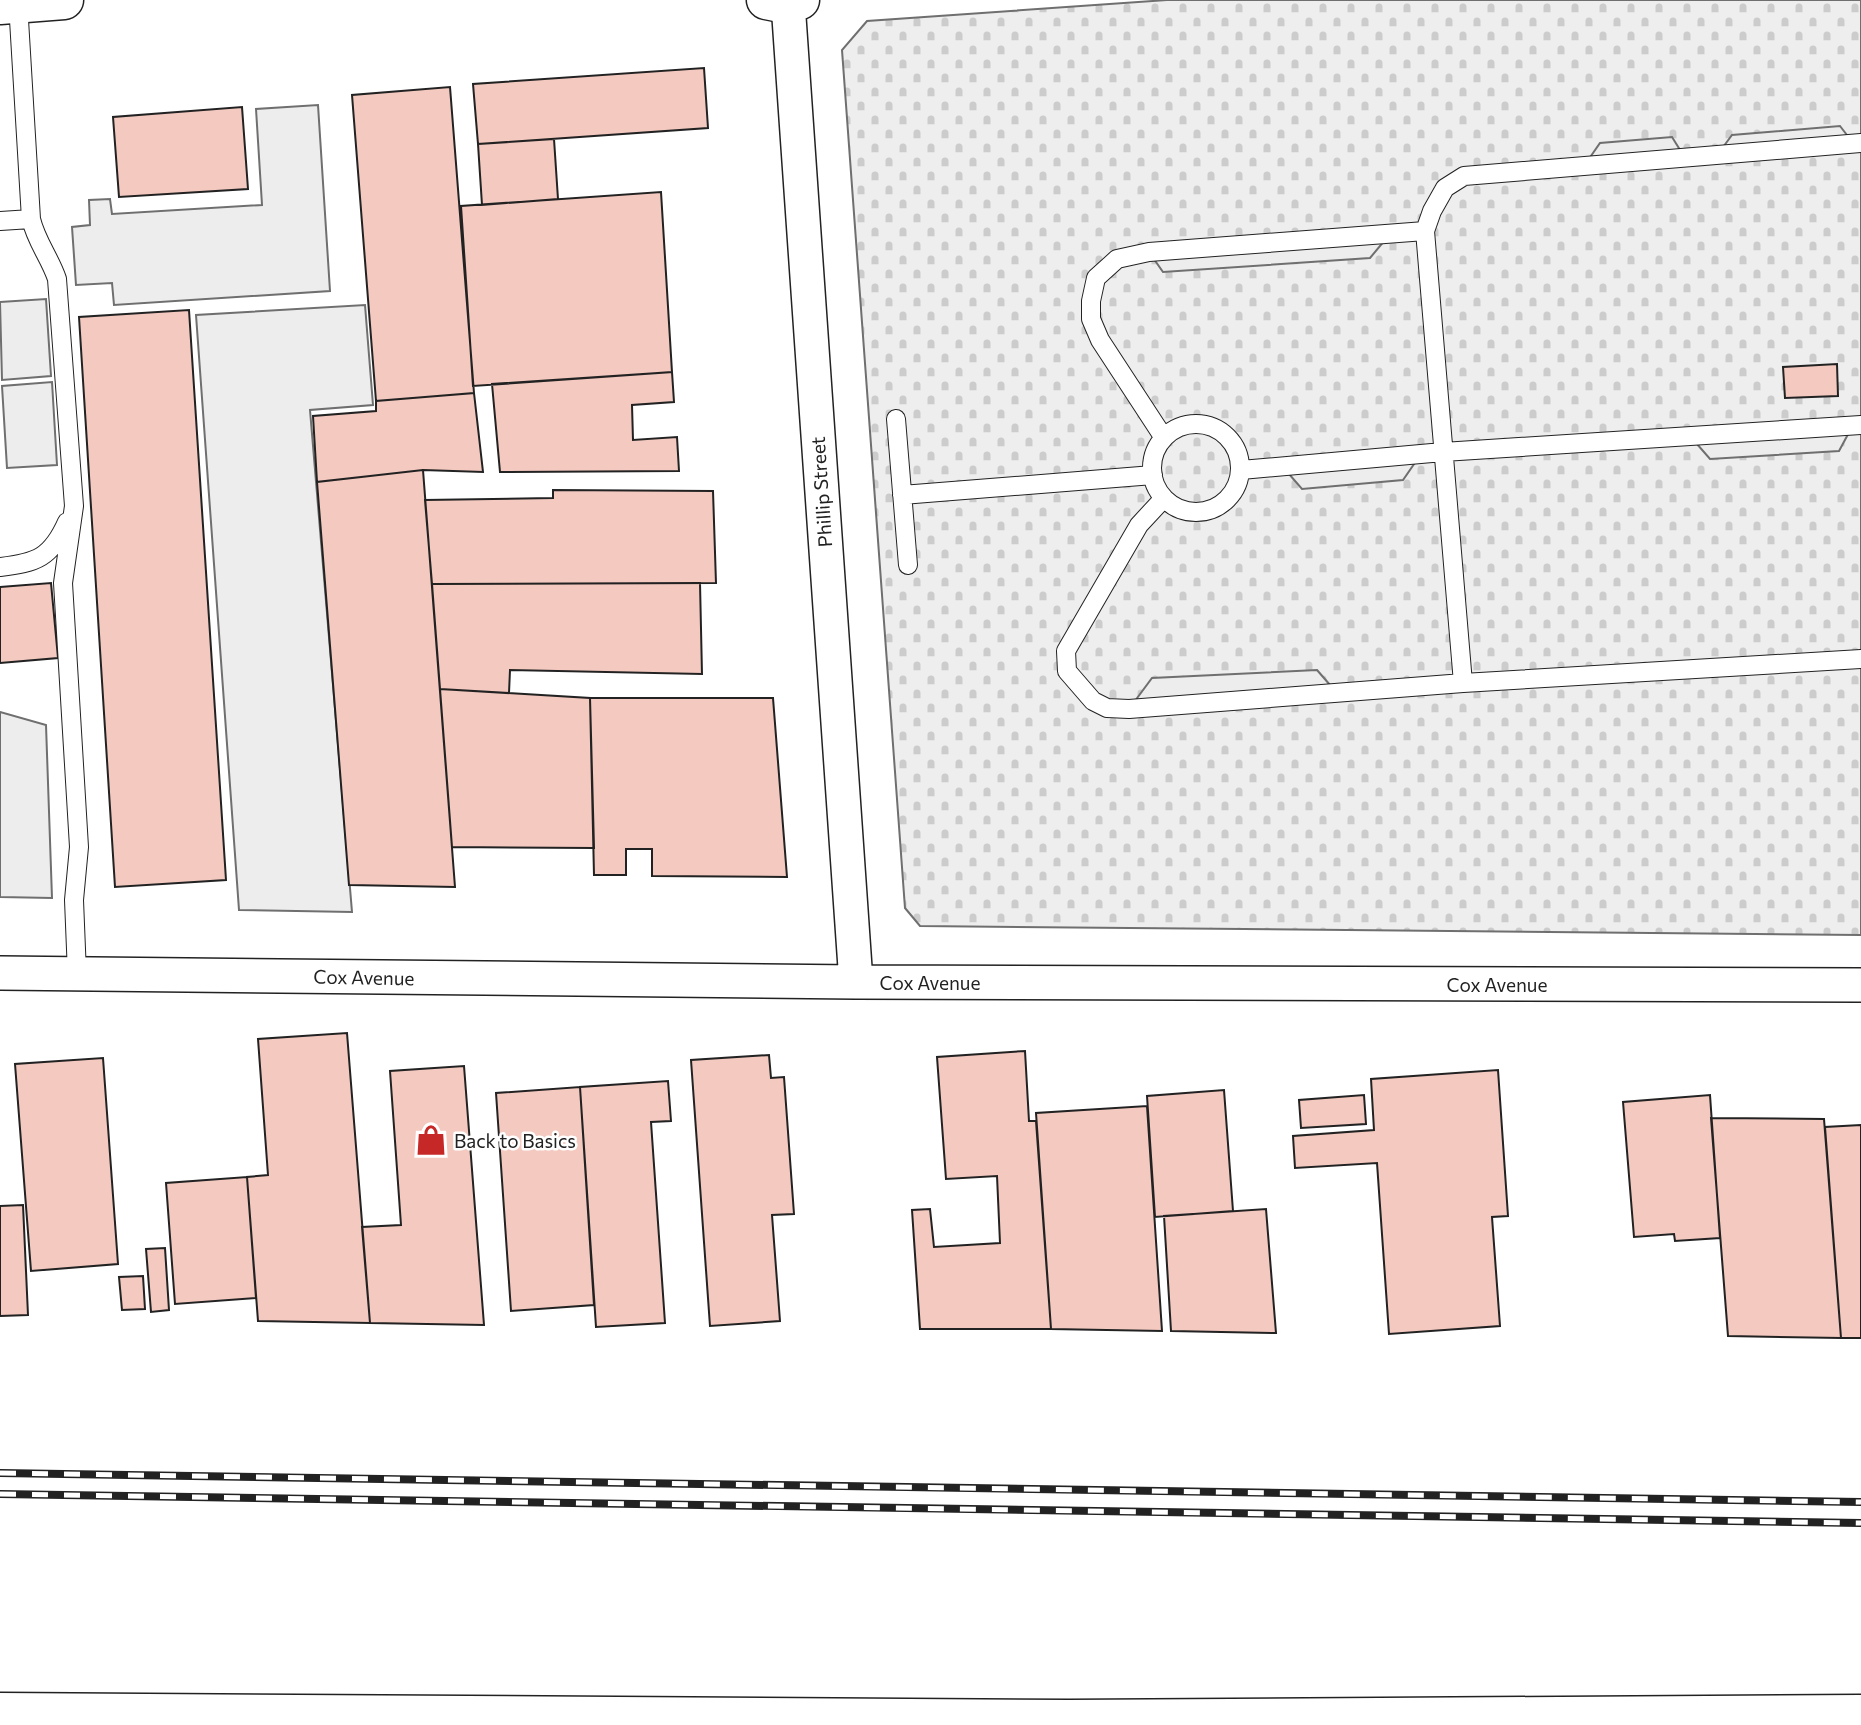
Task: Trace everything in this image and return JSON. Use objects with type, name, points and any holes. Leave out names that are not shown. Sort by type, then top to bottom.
[{"type":"main road","points":[[9,4],[64,0]]},
{"type":"main road","points":[[0,1712],[1072,1722],[1861,1714]]},
{"type":"street","name":"Phillip Street","points":[[785,1],[856,982]]},
{"type":"street","name":"Cox Avenue","points":[[0,974],[856,982],[1861,985]]},
{"type":"lane","points":[[9,4],[31,219],[57,279],[74,506],[63,583],[79,847],[74,900],[77,974]]},
{"type":"lane","points":[[1463,683],[1425,231],[1445,188],[1464,176],[1861,143]]},
{"type":"lane","points":[[0,221],[31,219]]},
{"type":"lane","points":[[1164,438],[1100,340],[1091,319],[1096,278],[1117,259],[1138,253],[1425,231]]},
{"type":"lane","points":[[896,419],[908,565]]},
{"type":"lane","points":[[1191,424],[1213,428],[1232,442],[1239,454],[1241,470],[1238,484],[1230,497],[1219,507],[1205,512],[1175,508],[1157,488],[1153,475],[1153,462],[1164,438],[1191,424]]},
{"type":"lane","points":[[1241,470],[1443,452],[1861,425]]},
{"type":"lane","points":[[902,495],[1153,475]]},
{"type":"lane","points":[[1164,498],[1139,525],[1066,651],[1067,671],[1093,701],[1107,708],[1129,709],[1463,683],[1861,659]]},
{"type":"lane","points":[[0,567],[39,559],[62,535],[74,506]]},
{"type":"green space","points":[[1167,0],[1861,0],[1861,935],[920,926],[905,908],[842,50],[867,21]]},
{"type":"shaded area","points":[[318,105],[330,291],[114,305],[112,283],[76,285],[72,227],[90,225],[89,200],[110,199],[112,214],[262,205],[256,109]]},
{"type":"shaded area","points":[[1840,126],[1853,143],[1718,154],[1732,135]]},
{"type":"shaded area","points":[[1672,137],[1685,158],[1584,166],[1600,143]]},
{"type":"shaded area","points":[[1390,234],[1370,258],[1163,272],[1149,252]]},
{"type":"shaded area","points":[[46,299],[51,376],[2,380],[0,302]]},
{"type":"shaded area","points":[[365,305],[373,405],[310,410],[352,912],[239,910],[196,315]]},
{"type":"shaded area","points":[[52,382],[57,465],[7,468],[2,386]]},
{"type":"shaded area","points":[[1853,425],[1839,451],[1710,459],[1690,436]]},
{"type":"shaded area","points":[[1421,454],[1403,480],[1302,489],[1282,466]]},
{"type":"shaded area","points":[[1317,670],[1337,693],[1129,709],[1152,678]]},
{"type":"shaded area","points":[[0,712],[46,725],[52,898],[0,897]]},
{"type":"building","points":[[704,68],[708,128],[478,144],[473,84]]},
{"type":"building","points":[[450,87],[474,393],[376,401],[352,95]]},
{"type":"building","points":[[242,107],[248,189],[119,197],[113,117]]},
{"type":"building","points":[[554,139],[558,199],[482,205],[478,144]]},
{"type":"building","points":[[661,192],[672,372],[473,386],[461,206]]},
{"type":"building","points":[[189,310],[226,880],[115,887],[79,317]]},
{"type":"building","points":[[1837,364],[1838,396],[1785,398],[1783,367]]},
{"type":"building","points":[[672,372],[674,402],[632,405],[633,440],[677,437],[679,471],[500,472],[492,384]]},
{"type":"building","points":[[474,393],[483,472],[423,470],[317,482],[313,416],[376,411],[376,401]]},
{"type":"building","points":[[423,470],[455,887],[349,885],[317,482]]},
{"type":"building","points":[[553,490],[713,491],[716,583],[432,584],[425,500],[553,498]]},
{"type":"building","points":[[51,583],[58,658],[0,663],[0,587]]},
{"type":"building","points":[[700,583],[702,674],[510,670],[509,693],[440,689],[432,584]]},
{"type":"building","points":[[440,689],[590,698],[594,848],[452,847]]},
{"type":"building","points":[[590,698],[773,698],[787,877],[652,876],[652,849],[626,849],[626,875],[594,875]]},
{"type":"building","points":[[347,1033],[370,1323],[258,1321],[247,1177],[268,1175],[258,1039]]},
{"type":"building","points":[[1025,1051],[1029,1121],[1036,1121],[1051,1329],[920,1329],[912,1210],[930,1209],[934,1247],[1000,1243],[997,1176],[946,1179],[937,1057]]},
{"type":"building","points":[[769,1055],[771,1078],[784,1077],[794,1214],[772,1215],[780,1321],[710,1326],[691,1060]]},
{"type":"building","points":[[103,1058],[118,1264],[31,1271],[15,1064]]},
{"type":"building","points":[[464,1066],[484,1325],[370,1323],[362,1227],[401,1225],[390,1071]]},
{"type":"building","points":[[1498,1070],[1508,1216],[1492,1217],[1500,1326],[1389,1334],[1377,1163],[1295,1168],[1293,1136],[1374,1130],[1371,1079]]},
{"type":"building","points":[[668,1081],[671,1121],[651,1122],[665,1323],[596,1327],[580,1087]]},
{"type":"building","points":[[580,1087],[594,1305],[511,1311],[496,1093]]},
{"type":"building","points":[[1224,1090],[1233,1211],[1155,1217],[1147,1096]]},
{"type":"building","points":[[1364,1095],[1366,1124],[1301,1128],[1299,1100]]},
{"type":"building","points":[[1710,1095],[1720,1238],[1675,1241],[1674,1234],[1634,1237],[1623,1102]]},
{"type":"building","points":[[1147,1106],[1162,1331],[1051,1329],[1036,1113]]},
{"type":"building","points":[[1711,1118],[1824,1119],[1841,1338],[1728,1336]]},
{"type":"building","points":[[1861,1125],[1861,1338],[1841,1338],[1825,1127]]},
{"type":"building","points":[[247,1177],[256,1298],[175,1304],[166,1183]]},
{"type":"building","points":[[23,1205],[28,1315],[0,1316],[0,1206]]},
{"type":"building","points":[[1266,1209],[1276,1333],[1171,1331],[1164,1216]]},
{"type":"building","points":[[165,1248],[169,1310],[151,1312],[146,1249]]},
{"type":"building","points":[[143,1276],[145,1309],[122,1310],[119,1277]]},
{"type":"railway","points":[[0,1473],[1861,1502]]},
{"type":"railway","points":[[0,1494],[1861,1523]]},
{"type":"place","name":"Back to Basics","points":[[431,1140]]}]
